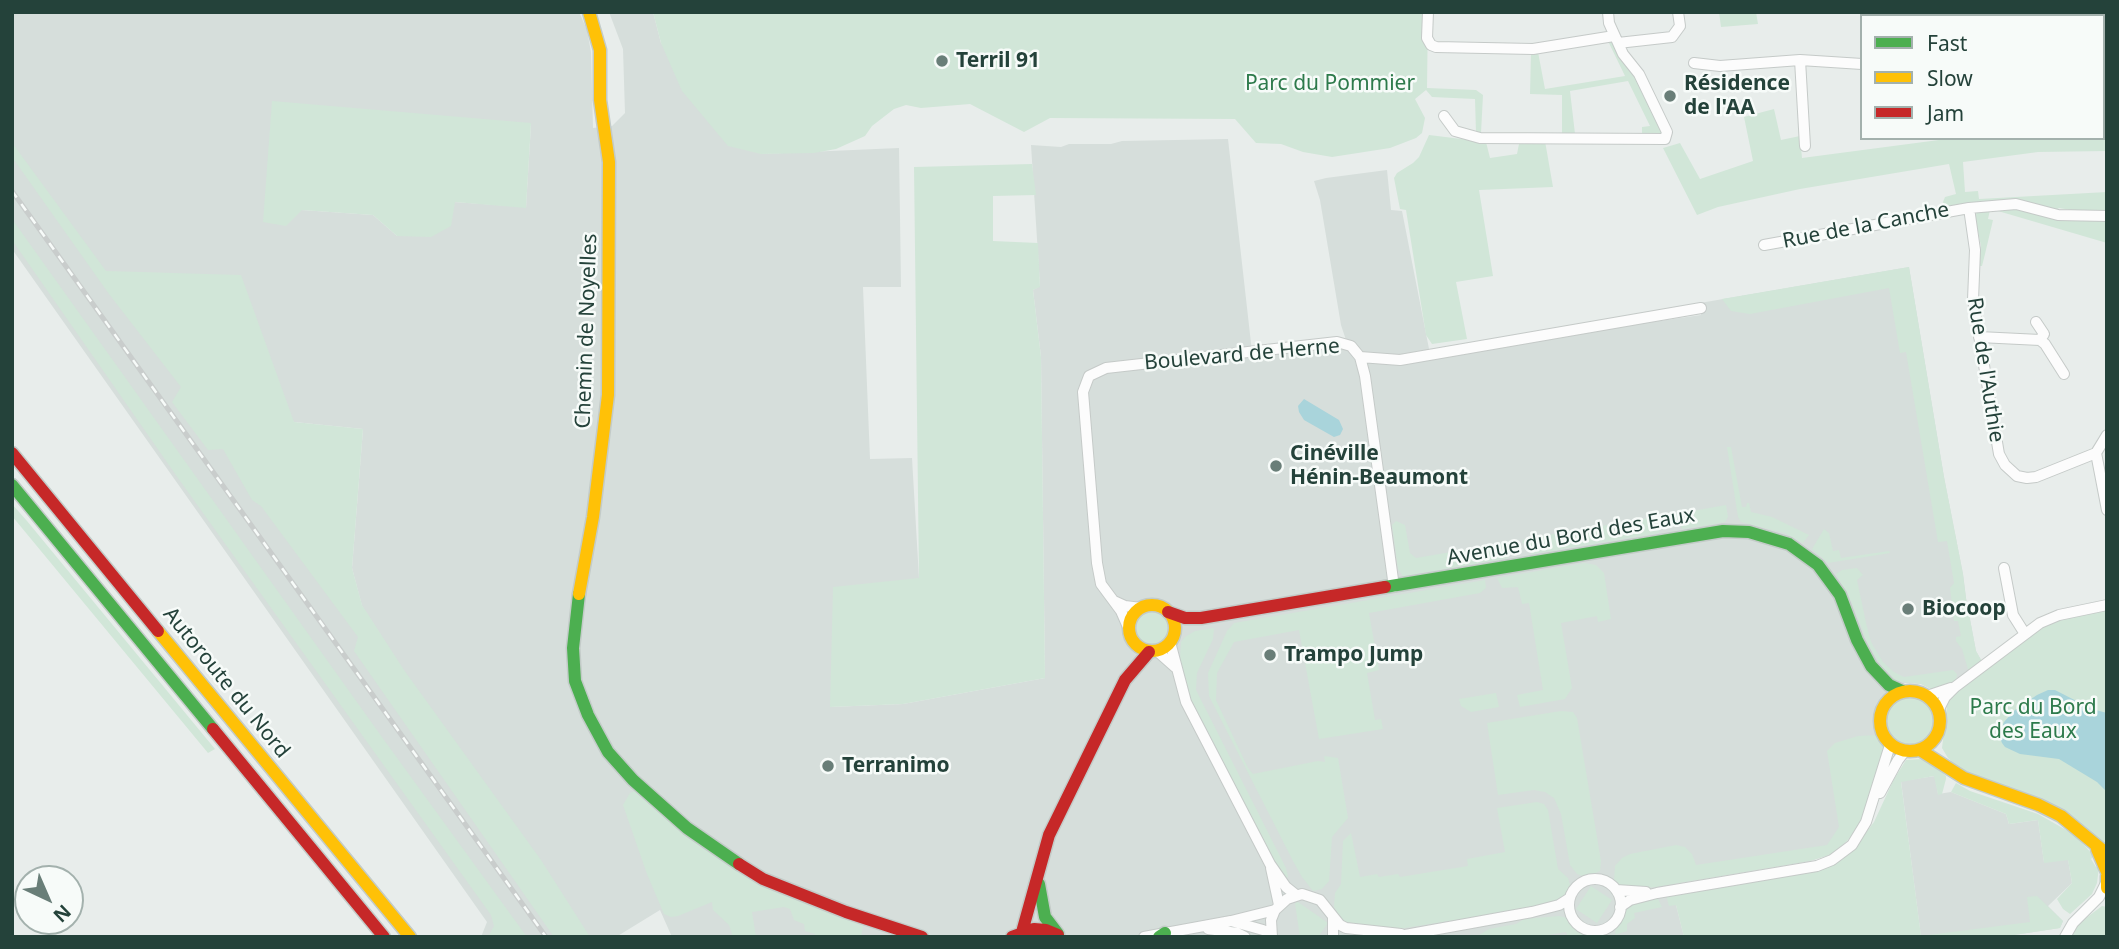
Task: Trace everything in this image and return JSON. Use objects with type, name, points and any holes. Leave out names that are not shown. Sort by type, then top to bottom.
[{"type":"main road","name":"Chemin de Noyelles","points":[[589,12],[600,50],[600,100],[609,162],[608,394],[593,517],[578,601],[573,648],[575,681],[596,732],[608,752],[665,810],[732,860],[791,892],[922,937]]},
{"type":"main road","name":"Autoroute du Nord","points":[[12,453],[410,937]]},
{"type":"main road","name":"Autoroute du Nord","points":[[12,485],[384,937]]},
{"type":"main road","name":"Avenue du Bord des Eaux","points":[[1168,612],[1185,618],[1201,618],[1710,533],[1749,532],[1789,544],[1818,565],[1840,595],[1857,640],[1875,672],[1886,702]]},
{"type":"main road","points":[[1059,936],[1046,930],[1017,934],[1049,835],[1125,680],[1131,659],[1132,640],[1128,627],[1132,615],[1141,608],[1155,606],[1168,612],[1174,622],[1172,638],[1154,651],[1125,680]]},
{"type":"main road","name":"Avenue du Bord des Eaux","points":[[1172,638],[1201,618]]},
{"type":"main road","points":[[1132,640],[1141,649],[1154,651]]},
{"type":"main road","name":"Avenue du Bord des Eaux","points":[[1875,672],[1889,685],[1902,691]]},
{"type":"main road","points":[[1920,750],[1936,737],[1939,729],[1938,710],[1927,696],[1916,691],[1902,691],[1886,702],[1880,716],[1883,737],[1890,745],[1905,751],[1920,750],[1977,784],[2049,810],[2070,822],[2107,854]]},
{"type":"main road","points":[[1936,737],[1946,765]]},
{"type":"main road","points":[[2093,843],[2107,880]]},
{"type":"main road","points":[[1038,875],[1045,917],[1059,936]]},
{"type":"street","points":[[1428,12],[1427,38],[1431,45],[1436,47],[1533,49],[1616,39],[1672,37],[1680,26],[1678,12]]},
{"type":"street","points":[[1444,116],[1455,131],[1480,138],[1666,138],[1667,132],[1639,74],[1626,59],[1616,39],[1608,21],[1608,12]]},
{"type":"street","points":[[1800,60],[1805,146]]},
{"type":"street","points":[[1693,63],[1720,66],[1800,60],[1860,64]]},
{"type":"street","points":[[1969,208],[2016,204],[2058,215],[2107,216]]},
{"type":"street","name":"Rue de la Canche","points":[[1764,245],[1969,208]]},
{"type":"street","name":"Rue de l'Authie","points":[[1969,208],[1975,250],[1972,292],[1999,454],[2010,470],[2017,476],[2027,478],[2036,477],[2096,453]]},
{"type":"street","name":"Boulevard de Herne","points":[[1128,627],[1126,618],[1101,584],[1097,563],[1083,400],[1084,386],[1089,376],[1105,368],[1337,342],[1352,346],[1360,357],[1400,360],[1701,308]]},
{"type":"street","points":[[2036,322],[2044,334],[2040,340]]},
{"type":"street","points":[[1979,337],[2040,340],[2064,374]]},
{"type":"street","points":[[1360,357],[1365,376],[1394,587]]},
{"type":"street","points":[[2107,435],[2096,453],[2107,510]]},
{"type":"street","points":[[2004,568],[2013,615],[2025,634]]},
{"type":"street","points":[[1113,601],[1141,608]]},
{"type":"street","points":[[1938,710],[1955,687],[2049,618],[2107,605]]},
{"type":"street","points":[[1172,638],[1186,702],[1270,864],[1286,887],[1296,895]]},
{"type":"street","points":[[1154,651],[1178,671]]},
{"type":"street","points":[[1927,696],[1955,687]]},
{"type":"street","points":[[1873,806],[1890,745]]},
{"type":"street","points":[[1620,907],[1630,900],[1657,893],[1824,863],[1852,845],[1905,751]]},
{"type":"street","points":[[1270,864],[1277,907],[1271,920],[1272,936]]},
{"type":"street","points":[[1144,937],[1231,921],[1277,907],[1296,895],[1307,895],[1320,900],[1340,925],[1346,928],[1399,936],[1559,905],[1570,898],[1579,884],[1587,880],[1604,881],[1616,890],[1657,893]]},
{"type":"street","points":[[2065,937],[2073,923],[2099,897],[2107,880]]},
{"type":"street","points":[[1532,912],[1560,912],[1571,915],[1591,933],[1605,928],[1618,916],[1620,907],[1616,890]]},
{"type":"street","points":[[1570,898],[1571,915]]},
{"type":"street","points":[[2087,910],[2107,900]]},
{"type":"street","points":[[1333,916],[1333,937]]},
{"type":"street","points":[[1231,921],[1263,930],[1272,936]]},
{"type":"street","points":[[1610,937],[1611,924]]},
{"type":"street","points":[[1198,926],[1245,937]]},
{"type":"shaded area","points":[[12,12],[579,12],[587,30],[591,52],[593,128],[612,126],[625,113],[623,49],[609,12],[653,12],[661,43],[761,154],[899,148],[901,287],[863,287],[870,459],[912,458],[919,578],[830,707],[903,704],[1045,678],[1041,357],[1033,290],[1040,286],[1031,145],[1061,147],[1069,144],[1111,144],[1122,141],[1228,139],[1252,352],[1347,343],[1341,325],[1320,200],[1314,181],[1387,170],[1391,210],[1402,211],[1430,354],[1701,315],[1700,303],[1909,267],[1966,598],[1976,651],[1984,665],[1955,687],[1933,690],[1921,684],[1905,683],[1883,698],[1876,717],[1879,735],[1885,748],[1847,841],[1832,854],[1810,861],[1674,884],[1684,937],[672,937],[660,910],[616,937],[481,937],[487,922],[12,249]],"holes":[[[531,124],[526,207],[454,202],[397,236],[373,215],[302,210]],[[107,271],[294,422],[363,429],[352,568],[362,606],[397,661]]]},
{"type":"shaded area","points":[[1935,776],[1938,794],[1951,792],[2006,814],[2009,824],[2038,820],[2044,862],[2068,859],[2072,883],[2048,906],[2063,921],[2060,928],[2001,937],[1921,937],[1901,781]]},
{"type":"green space","name":"Parc du Pommier","points":[[653,12],[1428,12],[1427,88],[1476,90],[1483,95],[1481,133],[1476,133],[1475,99],[1432,97],[1426,90],[1415,99],[1425,118],[1422,133],[1416,138],[1390,148],[1332,157],[1303,152],[1281,144],[1256,143],[1235,119],[1050,118],[1024,132],[970,104],[921,108],[906,105],[894,109],[872,126],[865,136],[836,149],[814,153],[761,154],[728,146],[682,91],[661,43]]},
{"type":"green space","points":[[1719,12],[1756,12],[1758,24],[1721,27]]},
{"type":"green space","points":[[1608,41],[1613,41],[1625,65],[1634,74],[1662,132],[1660,134],[1642,135],[1642,127],[1650,126],[1628,81],[1570,91],[1575,134],[1562,134],[1562,95],[1530,94],[1531,53],[1538,52],[1545,89],[1625,76]]},
{"type":"green space","points":[[272,101],[531,123],[526,208],[455,202],[451,226],[431,237],[397,236],[373,215],[302,210],[286,226],[263,222]]},
{"type":"green space","points":[[1774,109],[1781,140],[1800,136],[1802,158],[1939,140],[2105,140],[2107,128],[2107,151],[2038,152],[1963,162],[1965,192],[1978,191],[1979,199],[2107,192],[2107,213],[2074,213],[2071,210],[2056,210],[2017,201],[1945,207],[1945,197],[1956,194],[1949,164],[1800,189],[1718,207],[1697,215],[1663,148],[1680,143],[1700,179],[1753,161],[1744,117]]},
{"type":"green space","points":[[1429,135],[1486,142],[1490,158],[1517,154],[1521,141],[1545,141],[1553,187],[1479,190],[1493,276],[1456,282],[1467,339],[1432,344],[1426,335],[1406,210],[1400,209],[1394,178],[1419,157]]},
{"type":"green space","points":[[13,144],[106,271],[241,275],[294,422],[363,429],[352,568],[362,605],[404,670],[541,860],[590,937],[554,937],[354,651],[358,637],[261,506],[252,500],[223,449],[208,450],[172,402],[181,387],[109,294],[12,157]]},
{"type":"green space","points":[[1032,164],[1036,195],[993,196],[993,241],[1038,243],[1040,287],[1033,290],[1041,357],[1045,678],[903,704],[830,707],[833,587],[919,578],[914,167]]},
{"type":"green space","points":[[2012,207],[2053,219],[2107,219],[2107,243],[1998,211]]},
{"type":"green space","points":[[1990,210],[1988,219],[1993,220],[1982,266],[1977,266],[1981,246],[1975,217],[1977,212]]},
{"type":"green space","points":[[12,219],[527,937],[488,937],[494,926],[491,915],[178,478],[12,240]]},
{"type":"green space","name":"Parc du Bord des Eaux","points":[[1909,267],[1966,598],[1976,651],[1984,665],[2040,623],[2107,605],[2107,849],[2073,818],[1986,783],[1960,769],[1942,748],[1947,706],[1955,687],[1970,676],[1962,649],[1956,641],[1956,637],[1961,636],[1958,621],[1954,621],[1950,588],[1954,583],[1947,541],[1938,542],[1906,352],[1900,353],[1889,288],[1750,314],[1731,311],[1722,299]]},
{"type":"green space","points":[[1727,447],[1731,447],[1742,507],[1749,503],[1751,512],[1772,517],[1809,535],[1803,543],[1785,533],[1741,522]]},
{"type":"green space","points":[[12,504],[215,749],[208,753],[12,516]]},
{"type":"green space","points":[[1726,505],[1728,517],[1725,522],[1683,529],[1673,518],[1675,514]]},
{"type":"green space","points":[[1661,516],[1664,520],[1659,533],[1532,554],[1522,542],[1524,539]]},
{"type":"green space","points":[[1396,521],[1405,525],[1410,553],[1416,558],[1510,542],[1513,546],[1508,558],[1403,576],[1398,569],[1392,525]]},
{"type":"green space","points":[[1824,529],[1829,533],[1833,551],[1839,550],[1841,558],[1890,553],[1828,563],[1812,549]]},
{"type":"green space","points":[[1585,563],[1596,565],[1604,573],[1611,619],[1598,622],[1597,616],[1561,623],[1572,688],[1565,699],[1520,707],[1517,695],[1543,690],[1529,603],[1522,604],[1518,587],[1502,588],[1497,578]]},
{"type":"green space","points":[[1857,568],[1863,575],[1857,580],[1871,642],[1883,662],[1904,677],[1953,670],[1957,674],[1956,680],[1947,687],[1933,690],[1921,684],[1897,681],[1882,667],[1868,644],[1852,603],[1836,574],[1842,570]]},
{"type":"green space","points":[[1485,580],[1486,588],[1480,593],[1369,613],[1379,670],[1367,673],[1375,720],[1381,719],[1383,729],[1319,739],[1299,630],[1234,642],[1217,673],[1216,700],[1253,774],[1318,761],[1325,762],[1324,756],[1338,758],[1348,818],[1332,837],[1329,881],[1322,889],[1313,891],[1293,861],[1209,696],[1208,673],[1227,631],[1234,623]]},
{"type":"green space","points":[[1151,612],[1163,617],[1168,629],[1163,641],[1151,646],[1139,641],[1134,629],[1139,617]]},
{"type":"green space","points":[[1214,628],[1213,639],[1197,673],[1196,690],[1286,868],[1288,877],[1284,878],[1274,865],[1191,703],[1178,659],[1181,642],[1195,631]]},
{"type":"green space","points":[[1496,693],[1499,707],[1471,712],[1461,706],[1459,699]]},
{"type":"green space","points":[[1909,696],[1926,704],[1934,721],[1926,738],[1909,746],[1892,738],[1884,721],[1892,704]]},
{"type":"green space","points":[[1561,711],[1573,712],[1577,718],[1601,861],[1600,871],[1586,877],[1577,874],[1570,865],[1561,814],[1554,798],[1545,792],[1534,790],[1498,795],[1487,723]]},
{"type":"green space","points":[[1879,735],[1885,748],[1877,782],[1858,827],[1832,854],[1810,861],[1656,887],[1623,889],[1614,881],[1615,866],[1622,858],[1676,845],[1685,847],[1692,854],[1696,865],[1827,845],[1839,827],[1827,751],[1835,743],[1858,736]]},
{"type":"green space","points":[[1906,760],[1930,761],[1946,779],[1942,794],[1938,795],[1934,776],[1901,782],[1921,936],[2030,922],[2027,897],[2037,896],[2063,921],[2060,928],[2001,937],[1684,937],[1676,905],[1669,906],[1666,895],[1813,871],[1850,853],[1874,822]]},
{"type":"green space","points":[[1956,783],[1970,791],[2038,814],[2075,835],[2094,856],[2091,859],[2096,867],[2099,867],[2092,894],[2070,914],[2063,909],[2057,899],[2072,883],[2068,860],[2044,863],[2038,820],[2009,824],[2006,814],[1951,792]]},
{"type":"green space","points":[[635,791],[667,820],[756,881],[863,926],[861,937],[815,937],[815,934],[805,931],[804,924],[794,920],[790,909],[784,907],[752,912],[756,937],[733,937],[729,925],[713,910],[712,902],[678,916],[664,914],[623,805],[630,793]]},
{"type":"green space","points":[[1537,802],[1544,804],[1548,810],[1558,869],[1568,878],[1570,885],[1561,900],[1531,908],[1392,930],[1342,921],[1334,907],[1335,893],[1341,884],[1343,841],[1351,833],[1360,877],[1398,874],[1400,877],[1468,866],[1467,859],[1505,852],[1497,808]]},
{"type":"green space","points":[[1591,886],[1612,900],[1597,923],[1576,909]]},
{"type":"green space","points":[[1657,897],[1662,907],[1634,913],[1635,918],[1627,924],[1627,931],[1615,935],[1616,925],[1626,907]]},
{"type":"green space","points":[[1298,902],[1328,923],[1318,937],[1300,937],[1295,903]]},
{"type":"green space","points":[[2102,906],[2107,907],[2107,937],[2071,937],[2078,924]]},
{"type":"green space","points":[[1559,916],[1567,918],[1586,937],[1568,937],[1566,932],[1536,937],[1476,937],[1489,929],[1516,924],[1524,919]]},
{"type":"water","points":[[1304,399],[1339,420],[1343,429],[1340,435],[1334,437],[1304,420],[1298,406]]},
{"type":"water","points":[[2048,690],[2055,690],[2092,709],[2107,713],[2107,792],[2097,782],[2059,759],[2020,754],[2002,743],[1999,735],[2004,722],[2015,710]]},
{"type":"railway","points":[[12,191],[546,937]]},
{"type":"traffic: fast","points":[[12,485],[213,729]]},
{"type":"traffic: fast","points":[[1385,587],[1723,531],[1749,532],[1789,544],[1818,565],[1840,595],[1857,640],[1871,666],[1889,685],[1902,691]]},
{"type":"traffic: fast","points":[[579,594],[573,648],[575,681],[588,715],[608,752],[633,780],[687,828],[739,864]]},
{"type":"traffic: fast","points":[[1039,884],[1045,917],[1058,934]]},
{"type":"traffic: fast","points":[[1159,937],[1165,933]]},
{"type":"traffic: slow","points":[[579,594],[593,517],[608,395],[609,162],[600,100],[600,50],[589,12]]},
{"type":"traffic: slow","points":[[1152,605],[1168,612],[1175,628],[1168,644],[1152,651],[1136,644],[1129,628],[1136,612],[1152,605]]},
{"type":"traffic: slow","points":[[158,631],[410,937]]},
{"type":"traffic: slow","points":[[1904,691],[1916,691],[1935,704],[1940,721],[1938,733],[1927,746],[1916,751],[1904,751],[1885,738],[1880,727],[1880,715],[1893,696],[1904,691]]},
{"type":"traffic: slow","points":[[1920,750],[1964,778],[2039,805],[2061,816],[2107,854]]},
{"type":"traffic: slow","points":[[2097,849],[2107,872]]},
{"type":"traffic: slow","points":[[2107,876],[2107,888]]},
{"type":"traffic: jam","points":[[12,453],[158,631]]},
{"type":"traffic: jam","points":[[1168,612],[1185,618],[1201,618],[1385,587]]},
{"type":"traffic: jam","points":[[1022,932],[1049,835],[1125,680],[1149,652]]},
{"type":"traffic: jam","points":[[213,729],[384,937]]},
{"type":"traffic: jam","points":[[739,864],[763,879],[846,912],[922,937]]},
{"type":"traffic: jam","points":[[1012,937],[1034,929],[1058,935]]},
{"type":"place","name":"Terril 91","points":[[942,61]]},
{"type":"place","name":"Résidence de l'AA","points":[[1670,96]]},
{"type":"place","name":"Cinéville Hénin-Beaumont","points":[[1276,466]]},
{"type":"place","name":"Biocoop","points":[[1908,609]]},
{"type":"place","name":"Trampo Jump","points":[[1270,655]]},
{"type":"place","name":"Terranimo","points":[[828,766]]}]
